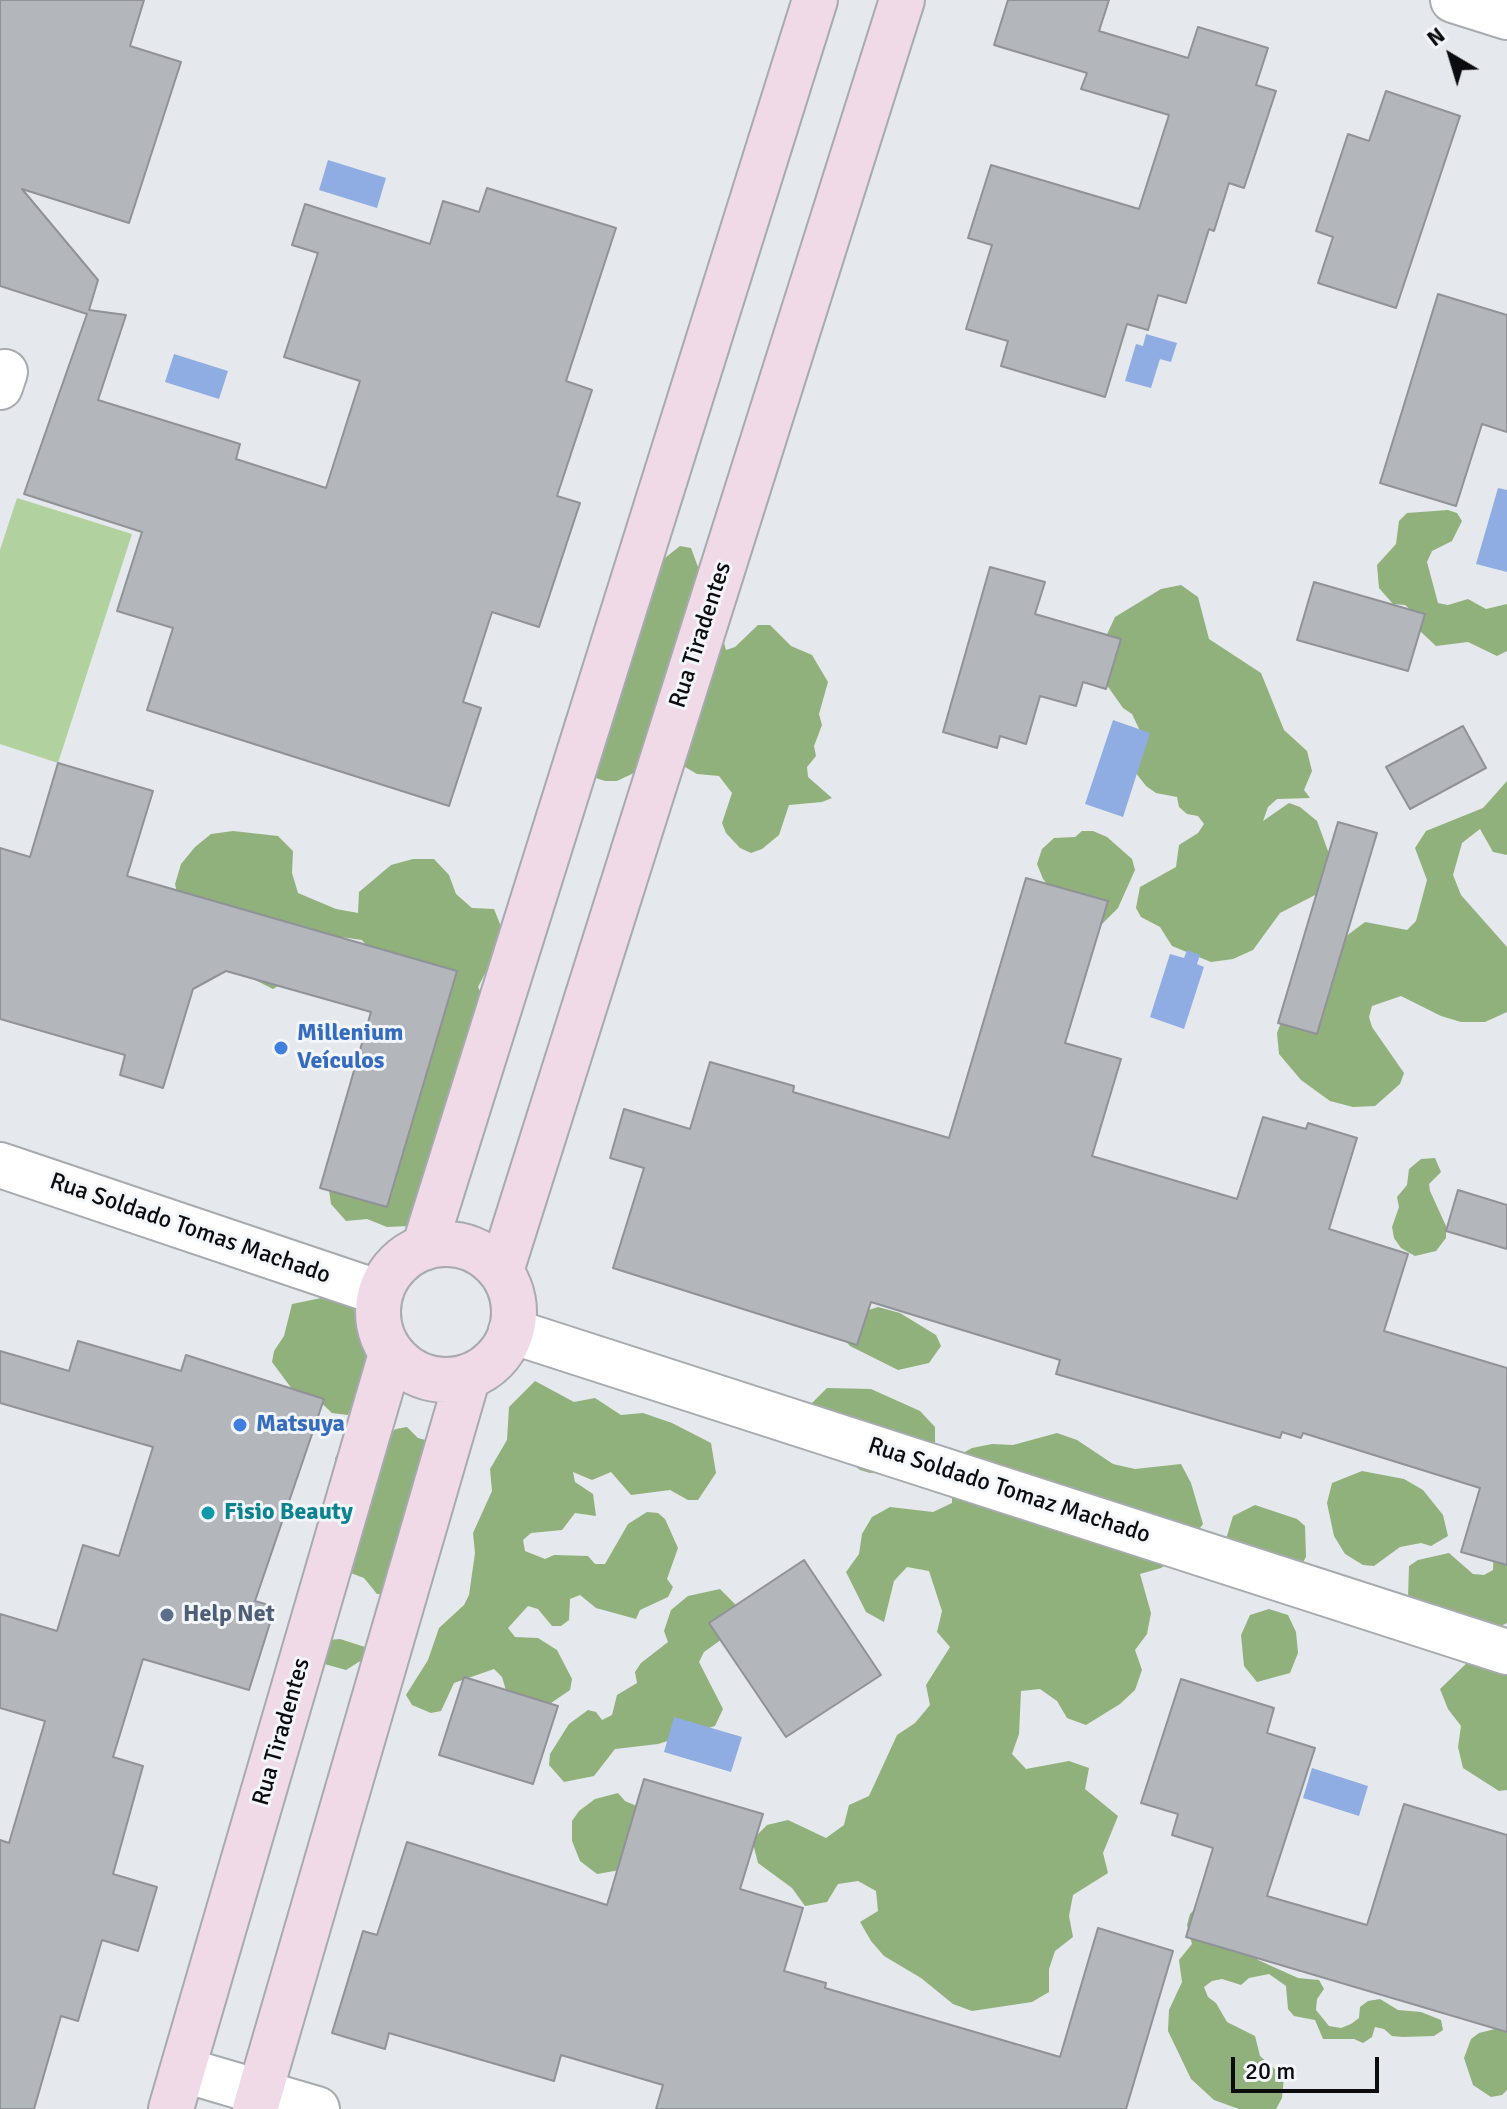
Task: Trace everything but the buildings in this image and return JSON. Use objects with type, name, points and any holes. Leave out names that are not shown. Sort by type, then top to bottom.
[{"type":"main road","points":[[424,1248],[815,0]]},
{"type":"main road","name":"Rua Tiradentes","points":[[501,1271],[902,0]]},
{"type":"main road","points":[[444,1244],[466,1247],[484,1256],[501,1271],[510,1289],[514,1310],[511,1331],[502,1351],[487,1366],[468,1376],[447,1380],[426,1377],[406,1368],[391,1354],[379,1324],[380,1293],[390,1274],[405,1258],[424,1248],[444,1244]]},
{"type":"main road","name":"Rua Tiradentes","points":[[177,2090],[391,1354]]},
{"type":"main road","points":[[258,2100],[468,1376]]},
{"type":"street","points":[[1453,0],[1507,17]]},
{"type":"street","name":"Rua Soldado Tomas Machado","points":[[0,1165],[380,1293]]},
{"type":"street","name":"Rua Soldado Tomaz Machado","points":[[511,1331],[1507,1652]]},
{"type":"street","points":[[177,2090],[317,2109]]},
{"type":"green space","points":[[17,498],[132,534],[58,763],[0,744],[0,550]]},
{"type":"green space","points":[[1448,510],[1457,513],[1462,521],[1452,541],[1432,551],[1427,562],[1438,603],[1448,605],[1468,599],[1486,609],[1507,604],[1507,651],[1497,656],[1468,642],[1436,646],[1421,632],[1413,612],[1405,605],[1393,604],[1379,588],[1377,565],[1396,544],[1399,521],[1407,513]]},
{"type":"green space","points":[[680,546],[691,548],[698,567],[699,580],[688,598],[688,620],[723,639],[726,650],[735,647],[758,625],[770,625],[791,646],[812,655],[828,682],[819,714],[822,725],[814,746],[816,756],[807,767],[808,777],[832,798],[789,805],[779,835],[762,849],[751,853],[740,848],[726,833],[722,823],[732,793],[719,776],[697,774],[680,764],[638,771],[617,781],[605,781],[583,774],[568,759],[559,740],[565,718],[656,565]]},
{"type":"green space","points":[[1181,585],[1198,597],[1209,639],[1261,673],[1284,730],[1307,751],[1312,771],[1304,790],[1310,798],[1277,799],[1268,807],[1263,821],[1289,803],[1300,807],[1317,821],[1328,851],[1327,874],[1319,893],[1280,913],[1253,950],[1233,959],[1211,962],[1172,946],[1160,927],[1141,917],[1136,908],[1140,887],[1176,867],[1179,845],[1198,833],[1204,824],[1198,816],[1187,814],[1179,807],[1177,797],[1156,793],[1146,786],[1132,768],[1141,733],[1132,714],[1123,708],[1099,674],[1102,645],[1115,617],[1161,589]]},
{"type":"green space","points":[[1507,781],[1507,855],[1493,852],[1480,829],[1462,843],[1453,875],[1461,895],[1507,947],[1507,1012],[1485,1022],[1461,1022],[1441,1016],[1401,996],[1372,1006],[1369,1017],[1372,1027],[1404,1073],[1400,1084],[1375,1106],[1353,1107],[1330,1101],[1301,1080],[1279,1054],[1277,1033],[1285,1012],[1341,940],[1365,922],[1407,930],[1416,921],[1427,880],[1415,848],[1426,831],[1483,808]]},
{"type":"green space","points":[[233,831],[278,836],[293,851],[292,873],[298,893],[336,909],[358,913],[359,892],[391,865],[413,859],[434,859],[449,875],[456,894],[472,908],[494,909],[502,929],[497,950],[478,987],[487,1006],[408,1226],[387,1227],[367,1219],[346,1221],[331,1204],[328,1183],[377,1040],[366,998],[374,955],[362,940],[341,937],[330,956],[273,989],[253,979],[180,905],[175,884],[181,864],[195,847],[211,834]]},
{"type":"green space","points":[[1082,831],[1093,831],[1107,837],[1132,859],[1135,870],[1118,908],[1101,925],[1084,923],[1043,879],[1037,864],[1042,849],[1054,838],[1075,837]]},
{"type":"green space","points":[[1435,1158],[1441,1172],[1429,1184],[1446,1226],[1446,1238],[1436,1251],[1415,1256],[1401,1248],[1394,1238],[1392,1227],[1399,1207],[1397,1197],[1407,1185],[1409,1169],[1421,1159]]},
{"type":"green space","points":[[326,1297],[377,1312],[381,1323],[379,1338],[348,1415],[332,1413],[313,1395],[292,1389],[272,1362],[274,1351],[284,1336],[292,1304]]},
{"type":"green space","points":[[878,1307],[900,1313],[936,1335],[941,1346],[929,1363],[898,1370],[850,1346],[844,1339],[847,1317]]},
{"type":"green space","points":[[535,1381],[574,1402],[595,1398],[621,1415],[643,1413],[672,1423],[711,1443],[716,1473],[698,1500],[688,1500],[670,1490],[631,1495],[611,1472],[592,1480],[573,1472],[575,1482],[593,1494],[596,1516],[575,1513],[562,1530],[531,1533],[523,1540],[525,1551],[545,1559],[554,1555],[588,1556],[595,1564],[605,1564],[628,1524],[647,1512],[658,1513],[665,1519],[678,1548],[667,1579],[673,1587],[668,1597],[640,1610],[636,1619],[596,1608],[580,1595],[570,1599],[569,1620],[561,1626],[552,1626],[538,1609],[528,1606],[508,1628],[515,1637],[538,1638],[557,1650],[572,1679],[570,1690],[551,1703],[529,1705],[508,1697],[502,1677],[494,1669],[454,1683],[441,1711],[431,1713],[412,1705],[406,1695],[428,1660],[439,1628],[464,1605],[469,1595],[475,1553],[473,1533],[492,1491],[490,1469],[507,1440],[509,1407]]},
{"type":"green space","points":[[827,1388],[871,1389],[920,1411],[935,1427],[935,1447],[913,1468],[870,1473],[860,1470],[834,1450],[809,1414],[811,1404]]},
{"type":"green space","points":[[407,1427],[418,1438],[429,1441],[388,1594],[377,1594],[364,1578],[348,1572],[335,1458],[351,1434],[387,1435]]},
{"type":"green space","points":[[1057,1433],[1077,1440],[1113,1464],[1135,1469],[1181,1464],[1191,1483],[1203,1524],[1179,1556],[1161,1568],[1140,1574],[1151,1613],[1147,1634],[1135,1650],[1142,1670],[1135,1690],[1120,1704],[1086,1725],[1067,1718],[1057,1701],[1040,1689],[1021,1691],[1019,1734],[1012,1754],[1026,1769],[1069,1761],[1089,1768],[1085,1789],[1118,1816],[1103,1853],[1108,1873],[1073,1895],[1069,1916],[1073,1937],[1055,1951],[1049,1969],[1049,1992],[1032,2002],[972,2011],[953,2004],[921,1978],[884,1956],[871,1941],[860,1922],[878,1911],[876,1891],[858,1881],[838,1884],[827,1902],[805,1906],[792,1888],[758,1863],[752,1840],[767,1825],[788,1820],[826,1838],[844,1825],[849,1805],[869,1796],[897,1735],[915,1723],[930,1705],[926,1685],[950,1647],[937,1632],[942,1611],[929,1571],[907,1567],[894,1581],[884,1622],[866,1612],[846,1572],[859,1554],[862,1534],[872,1517],[890,1507],[933,1512],[952,1503],[952,1459],[972,1448],[992,1444],[1013,1445]]},
{"type":"green space","points":[[1362,1471],[1404,1479],[1423,1490],[1443,1515],[1448,1536],[1431,1546],[1421,1543],[1400,1547],[1374,1566],[1363,1565],[1345,1554],[1334,1536],[1327,1503],[1332,1483]]},
{"type":"green space","points":[[1507,1495],[1507,1623],[1479,1637],[1408,1598],[1409,1566],[1418,1560],[1449,1553],[1473,1574],[1484,1575],[1493,1570],[1494,1549]]},
{"type":"green space","points":[[1255,1505],[1297,1519],[1305,1526],[1306,1557],[1300,1567],[1223,1549],[1233,1516]]},
{"type":"green space","points":[[720,1589],[735,1604],[729,1634],[704,1652],[699,1662],[723,1709],[715,1726],[658,1744],[615,1749],[594,1776],[564,1782],[549,1765],[550,1754],[569,1724],[588,1710],[596,1712],[602,1720],[612,1715],[617,1695],[637,1683],[635,1672],[641,1663],[668,1642],[664,1631],[671,1610],[688,1596]]},
{"type":"green space","points":[[1269,1609],[1288,1615],[1296,1632],[1298,1653],[1290,1673],[1257,1682],[1244,1666],[1241,1635],[1250,1615]]},
{"type":"green space","points":[[340,1639],[368,1648],[365,1658],[346,1670],[321,1663],[328,1640]]},
{"type":"green space","points":[[1507,1654],[1507,1790],[1499,1791],[1463,1768],[1458,1747],[1461,1726],[1448,1709],[1440,1689],[1470,1660]]},
{"type":"green space","points":[[618,1793],[625,1801],[653,1813],[620,1870],[597,1874],[580,1861],[572,1841],[572,1821],[595,1799]]},
{"type":"green space","points":[[1198,1906],[1252,1950],[1258,1960],[1298,1978],[1319,1980],[1324,1989],[1317,1999],[1316,2010],[1329,2026],[1341,2028],[1351,2024],[1359,2018],[1360,2007],[1368,2001],[1380,1999],[1398,2010],[1421,2012],[1441,2020],[1443,2030],[1434,2036],[1403,2037],[1392,2036],[1384,2029],[1375,2027],[1372,2037],[1363,2043],[1354,2039],[1323,2039],[1315,2020],[1294,2016],[1288,2009],[1286,1986],[1269,1974],[1249,1978],[1241,1985],[1222,1979],[1212,1981],[1204,1987],[1208,1997],[1216,2003],[1227,2022],[1255,2036],[1260,2056],[1284,2077],[1282,2098],[1276,2109],[1239,2109],[1214,2100],[1191,2079],[1168,2031],[1169,2010],[1182,1982],[1179,1960],[1192,1944],[1187,1925],[1190,1914]]},
{"type":"green space","points":[[1507,1989],[1507,2090],[1502,2095],[1491,2097],[1473,2085],[1464,2058],[1471,2039],[1479,2033],[1499,2028]]},
{"type":"water","points":[[328,160],[386,178],[377,208],[319,190]]},
{"type":"water","points":[[1146,334],[1177,343],[1171,362],[1160,359],[1151,388],[1125,381],[1136,344],[1143,346]]},
{"type":"water","points":[[174,354],[228,371],[219,399],[165,382]]},
{"type":"water","points":[[1498,488],[1507,490],[1507,572],[1476,564]]},
{"type":"water","points":[[1113,720],[1150,733],[1123,817],[1085,804]]},
{"type":"water","points":[[1187,950],[1200,955],[1197,964],[1204,967],[1184,1029],[1150,1017],[1170,954],[1184,958]]},
{"type":"water","points":[[674,1717],[742,1737],[731,1772],[664,1752]]},
{"type":"water","points":[[1312,1768],[1368,1786],[1359,1816],[1303,1798]]},
{"type":"place","name":"Millenium Veículos","points":[[281,1048]]},
{"type":"place","name":"Matsuya","points":[[240,1425]]},
{"type":"place","name":"Fisio Beauty","points":[[208,1513]]},
{"type":"place","name":"Help Net","points":[[167,1615]]}]
